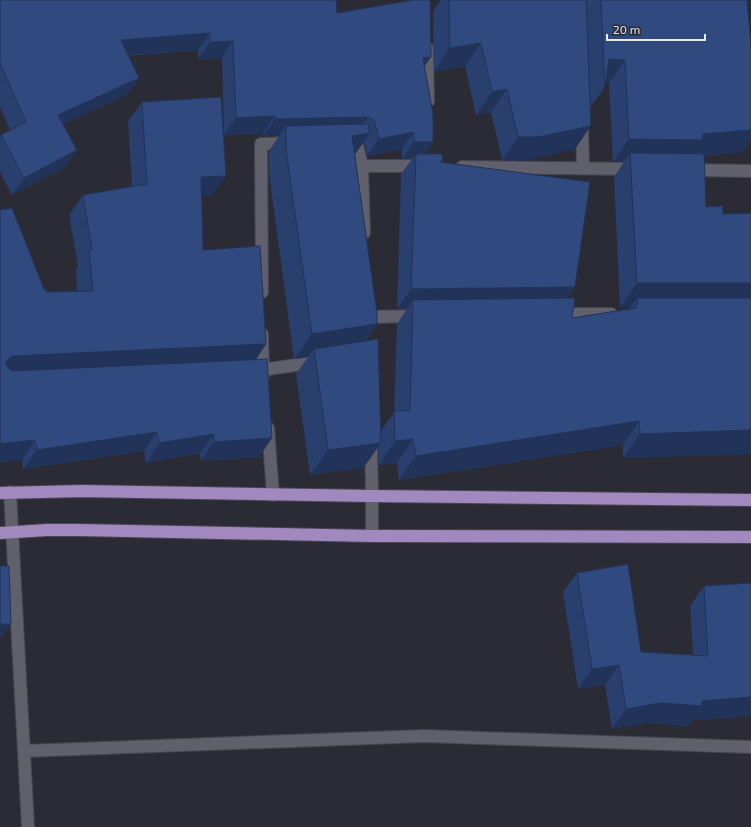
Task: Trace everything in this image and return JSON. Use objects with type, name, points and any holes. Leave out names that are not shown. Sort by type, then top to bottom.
[{"type":"main road","points":[[5,493],[81,491],[273,495],[751,500]]},
{"type":"main road","points":[[6,532],[79,530],[372,536],[751,537]]},
{"type":"street","points":[[426,40],[428,111]]},
{"type":"street","points":[[581,112],[583,168]]},
{"type":"street","points":[[340,142],[356,141],[362,166],[364,245]]},
{"type":"street","points":[[262,300],[261,144],[300,143]]},
{"type":"street","points":[[362,166],[432,164]]},
{"type":"street","points":[[452,167],[645,169]]},
{"type":"street","points":[[676,170],[751,171]]},
{"type":"street","points":[[367,332],[366,313],[429,316]]},
{"type":"street","points":[[545,314],[624,314]]},
{"type":"street","points":[[262,324],[264,386]]},
{"type":"street","points":[[239,372],[263,371],[330,360]]},
{"type":"street","points":[[267,417],[273,495]]},
{"type":"street","points":[[370,426],[372,536]]},
{"type":"street","points":[[5,493],[6,532],[24,751],[28,827]]},
{"type":"street","points":[[24,751],[424,736],[751,747]]},
{"type":"building","points":[[0,0],[336,0],[337,13],[413,0],[430,0],[431,57],[423,58],[433,114],[433,142],[414,142],[414,132],[379,139],[374,120],[368,117],[275,119],[275,116],[236,118],[233,41],[210,42],[210,33],[121,40],[139,78],[58,115],[77,150],[24,178],[1,135],[26,122],[0,63]]},
{"type":"building","points":[[449,0],[586,0],[591,126],[538,137],[518,137],[507,89],[492,92],[481,43],[450,48]]},
{"type":"building","points":[[601,0],[747,0],[751,45],[751,130],[703,134],[703,140],[629,139],[625,60],[609,59],[605,87]]},
{"type":"building","points":[[221,97],[226,176],[201,177],[203,250],[260,246],[266,344],[13,356],[7,360],[6,364],[10,370],[14,371],[267,359],[272,438],[214,442],[214,434],[159,443],[157,432],[37,450],[35,440],[0,444],[0,210],[12,208],[44,289],[46,289],[47,292],[93,291],[89,250],[92,250],[83,195],[147,184],[142,102]]},
{"type":"building","points":[[368,124],[370,133],[352,136],[377,313],[377,324],[312,334],[286,150],[286,126]]},
{"type":"building","points":[[630,153],[704,154],[706,207],[723,206],[723,214],[751,213],[751,283],[637,283]]},
{"type":"building","points":[[416,154],[442,154],[443,161],[440,162],[590,182],[575,287],[411,289]]},
{"type":"building","points":[[575,298],[572,318],[636,308],[636,304],[638,304],[637,298],[751,298],[751,430],[640,434],[639,421],[416,456],[413,439],[395,441],[394,411],[410,410],[413,300]]},
{"type":"building","points":[[378,339],[381,443],[328,450],[314,349]]},
{"type":"building","points":[[628,564],[641,652],[708,656],[704,586],[751,583],[751,697],[702,701],[702,706],[660,703],[626,709],[619,665],[592,669],[577,573]]},
{"type":"building","points":[[0,566],[9,566],[11,624],[0,624]]}]
